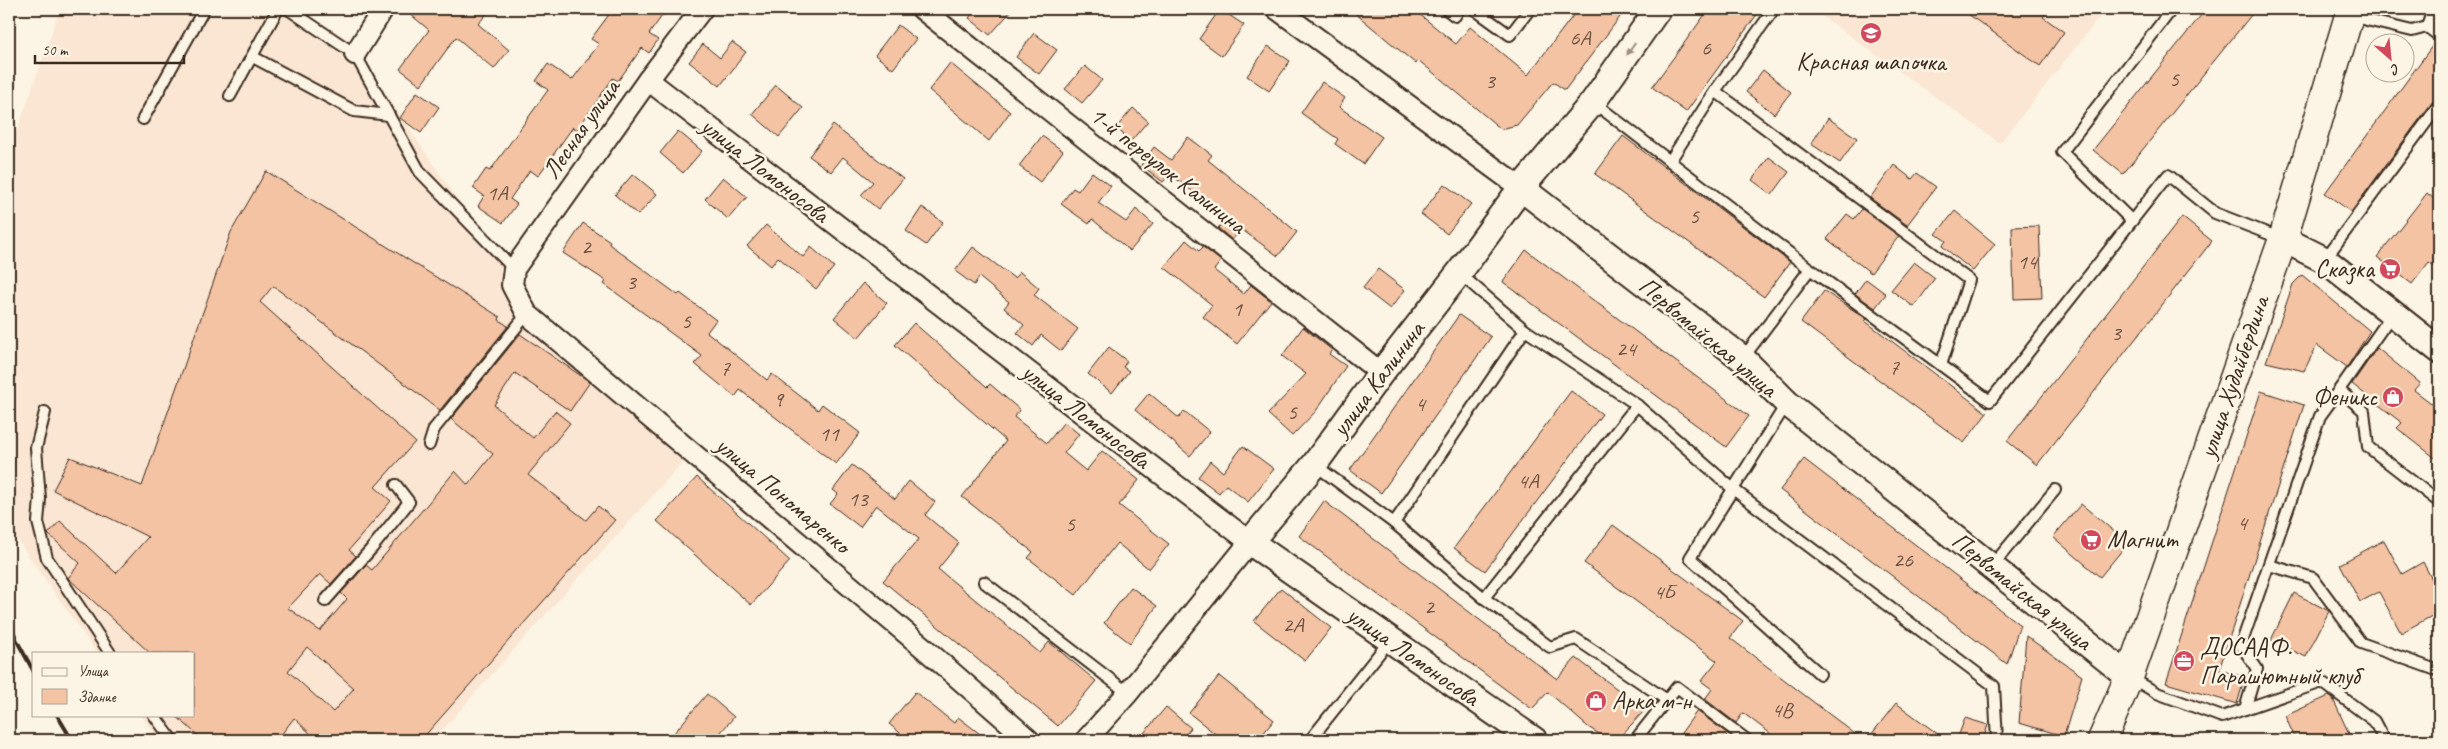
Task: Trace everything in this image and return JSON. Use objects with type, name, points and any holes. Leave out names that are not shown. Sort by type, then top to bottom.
[{"type":"main road","name":"улица Худайбердина","points":[[2102,740],[2128,677],[2283,240],[2350,12]]},
{"type":"street","points":[[355,54],[383,9]]},
{"type":"street","name":"Лесная улица","points":[[513,277],[648,80],[702,9]]},
{"type":"street","name":"1-й переулок Калинина","points":[[922,9],[1381,372]]},
{"type":"street","name":"Первомайская улица","points":[[1277,9],[1521,188],[1742,359],[1787,403],[2128,677]]},
{"type":"street","name":"улица Калинина","points":[[1086,740],[1128,694],[1314,465],[1381,372],[1459,273],[1521,188],[1593,102],[1658,9]]},
{"type":"street","name":"улица Ломоносова","points":[[648,80],[1250,542],[1534,740]]},
{"type":"street","points":[[2283,240],[2325,260],[2439,350]]},
{"type":"street","name":"улица Пономаренко","points":[[513,277],[527,314],[925,649],[1029,740]]},
{"type":"lane","points":[[143,119],[204,9]]},
{"type":"lane","points":[[230,96],[278,9]]},
{"type":"lane","points":[[288,9],[355,54],[420,172],[513,277]]},
{"type":"lane","points":[[1446,9],[1455,16],[1459,9]]},
{"type":"lane","points":[[1474,9],[1510,36],[1530,9]]},
{"type":"lane","points":[[1670,161],[1714,91],[1774,9]]},
{"type":"lane","points":[[2132,221],[2062,152],[2172,9]]},
{"type":"lane","points":[[2426,27],[2433,9]]},
{"type":"lane","points":[[2350,12],[2412,31],[2426,27]]},
{"type":"lane","points":[[2426,27],[2439,36]]},
{"type":"lane","points":[[253,57],[354,111],[389,115]]},
{"type":"lane","points":[[1714,91],[1969,280],[1941,365]]},
{"type":"lane","points":[[1593,102],[1810,269],[1990,401],[2168,175],[2215,213],[2283,240]]},
{"type":"lane","points":[[2325,260],[2439,105]]},
{"type":"lane","points":[[1742,359],[1810,269]]},
{"type":"lane","points":[[1459,273],[1525,330],[1637,405],[1733,489],[1994,686],[1997,740]]},
{"type":"lane","points":[[2244,709],[2258,669],[2241,645],[2320,416],[2392,313]]},
{"type":"lane","points":[[429,445],[434,429],[527,314]]},
{"type":"lane","points":[[1394,523],[1525,330]]},
{"type":"lane","points":[[2339,390],[2364,411],[2368,447],[2439,502]]},
{"type":"lane","points":[[1787,403],[1690,558],[1820,674]]},
{"type":"lane","points":[[1484,598],[1637,405]]},
{"type":"lane","points":[[45,412],[36,448],[40,499],[38,522],[47,558],[109,652]]},
{"type":"lane","points":[[1314,465],[1394,523],[1484,598],[1550,647],[1576,639],[1667,700]]},
{"type":"lane","points":[[325,601],[372,548],[409,502],[396,485]]},
{"type":"lane","points":[[1992,567],[2055,490]]},
{"type":"lane","points":[[2269,565],[2313,578],[2361,643],[2439,671]]},
{"type":"lane","points":[[984,582],[1128,694]]},
{"type":"lane","points":[[1310,740],[1390,640]]},
{"type":"lane","points":[[2128,677],[2157,693],[2222,717],[2322,682],[2374,721],[2384,740]]},
{"type":"lane","points":[[1634,740],[1677,687],[1747,740]]},
{"type":"lane","points":[[155,716],[172,740]]},
{"type":"shaded area","points":[[60,9],[300,9],[349,40],[497,258],[529,320],[687,457],[433,740],[159,740],[142,716],[195,716],[195,652],[96,652],[9,528],[9,154]]},
{"type":"shaded area","points":[[1812,9],[2106,9],[2000,143]]},
{"type":"building","points":[[404,9],[491,9],[478,24],[509,50],[494,69],[456,37],[421,85],[400,69],[429,30]]},
{"type":"building","points":[[613,9],[667,9],[649,34],[658,40],[649,53],[642,48],[618,81],[613,78],[577,130],[573,127],[538,176],[530,170],[510,199],[517,204],[503,223],[478,206],[484,196],[473,188],[486,169],[490,171],[548,90],[536,81],[548,64],[572,80],[599,44],[591,39]]},
{"type":"building","points":[[976,9],[1013,9],[990,35],[969,18]]},
{"type":"building","points":[[1220,9],[1244,25],[1222,56],[1199,39]]},
{"type":"building","points":[[1350,9],[1413,9],[1456,44],[1470,27],[1528,75],[1578,9],[1626,9],[1565,90],[1553,82],[1517,125],[1501,129],[1418,60],[1416,64]]},
{"type":"building","points":[[1709,9],[1761,9],[1686,112],[1652,87]]},
{"type":"building","points":[[1961,9],[2049,9],[2043,17],[2064,32],[2040,66]]},
{"type":"building","points":[[2206,9],[2256,9],[2123,174],[2093,150]]},
{"type":"building","points":[[898,25],[916,39],[893,69],[875,55]]},
{"type":"building","points":[[1034,33],[1057,50],[1039,74],[1016,57]]},
{"type":"building","points":[[732,42],[746,52],[720,86],[689,62],[703,44],[720,58]]},
{"type":"building","points":[[2435,42],[2439,43],[2439,98],[2433,101],[2351,212],[2325,193],[2406,82],[2416,82],[2416,68]]},
{"type":"building","points":[[1268,46],[1290,61],[1269,91],[1247,76]]},
{"type":"building","points":[[950,63],[1010,112],[989,141],[929,90]]},
{"type":"building","points":[[1085,66],[1102,80],[1082,103],[1065,89]]},
{"type":"building","points":[[1763,70],[1791,92],[1774,114],[1746,92]]},
{"type":"building","points":[[1322,82],[1345,98],[1339,107],[1382,137],[1363,164],[1335,144],[1338,139],[1301,113]]},
{"type":"building","points":[[776,85],[803,108],[779,137],[752,114]]},
{"type":"building","points":[[417,92],[439,107],[421,133],[400,118]]},
{"type":"building","points":[[1133,108],[1148,121],[1131,141],[1116,128]]},
{"type":"building","points":[[1828,118],[1857,138],[1840,163],[1811,144]]},
{"type":"building","points":[[833,125],[903,179],[878,209],[861,195],[873,182],[843,157],[831,172],[809,156]]},
{"type":"building","points":[[678,131],[702,151],[683,173],[660,153]]},
{"type":"building","points":[[1042,136],[1063,151],[1040,182],[1019,166]]},
{"type":"building","points":[[1623,136],[1790,262],[1764,297],[1595,174]]},
{"type":"building","points":[[1188,137],[1212,155],[1208,160],[1297,232],[1278,256],[1241,229],[1232,240],[1218,228],[1225,220],[1203,203],[1205,201],[1170,174],[1163,182],[1141,165],[1154,147],[1171,160]]},
{"type":"building","points":[[1769,157],[1789,172],[1772,195],[1752,180]]},
{"type":"building","points":[[1894,165],[1912,179],[1917,173],[1936,187],[1907,225],[1870,198]]},
{"type":"building","points":[[266,171],[500,317],[499,320],[508,326],[440,410],[273,286],[260,302],[415,442],[375,487],[391,501],[349,550],[356,556],[331,584],[320,574],[288,608],[320,631],[347,599],[341,593],[366,565],[372,570],[455,471],[468,485],[493,454],[451,419],[520,334],[590,382],[570,411],[515,373],[494,405],[533,438],[555,411],[570,423],[528,475],[586,520],[598,506],[615,520],[421,740],[317,740],[294,718],[277,740],[203,740],[176,716],[195,716],[195,652],[149,652],[68,578],[80,563],[48,534],[60,521],[116,573],[148,537],[53,490],[70,457],[142,486],[231,232]],"holes":[[[307,647],[354,688],[333,712],[288,671]]]},
{"type":"building","points":[[1092,172],[1111,186],[1098,203],[1126,222],[1136,209],[1153,224],[1130,251],[1092,219],[1089,224],[1061,204],[1073,188],[1078,191]]},
{"type":"building","points":[[633,174],[657,194],[638,215],[615,195]]},
{"type":"building","points":[[723,177],[747,197],[728,219],[705,199]]},
{"type":"building","points":[[1444,184],[1471,204],[1447,234],[1421,214]]},
{"type":"building","points":[[2427,193],[2439,203],[2439,270],[2429,262],[2412,284],[2377,257]]},
{"type":"building","points":[[922,207],[943,222],[926,245],[906,231]]},
{"type":"building","points":[[1862,209],[1899,236],[1871,273],[1827,239],[1847,214],[1854,219]]},
{"type":"building","points":[[1955,211],[1995,244],[1973,271],[1942,246],[1946,241],[1936,234]]},
{"type":"building","points":[[2182,217],[2212,241],[2037,465],[2007,441]]},
{"type":"building","points":[[583,223],[610,241],[609,244],[678,295],[680,293],[716,320],[707,332],[767,380],[772,374],[818,410],[822,404],[860,433],[836,464],[740,390],[735,397],[695,364],[702,356],[604,284],[606,281],[563,253]]},
{"type":"building","points":[[766,225],[803,257],[811,247],[834,267],[816,289],[778,257],[771,266],[747,246]]},
{"type":"building","points":[[2039,226],[2042,298],[2014,299],[2012,227]]},
{"type":"building","points":[[1186,240],[1199,251],[1203,247],[1221,261],[1214,270],[1244,294],[1251,285],[1271,301],[1237,344],[1203,317],[1212,305],[1164,267]]},
{"type":"building","points":[[973,247],[1014,278],[1020,272],[1039,288],[1034,295],[1078,329],[1061,351],[1041,335],[1033,346],[1017,333],[1024,325],[1004,308],[1009,302],[979,277],[974,285],[955,271]]},
{"type":"building","points":[[1526,250],[1749,416],[1726,447],[1503,282]]},
{"type":"building","points":[[1914,262],[1935,278],[1914,307],[1891,290]]},
{"type":"building","points":[[1378,269],[1405,290],[1390,309],[1363,288]]},
{"type":"building","points":[[2302,275],[2370,331],[2347,367],[2317,345],[2304,371],[2266,362],[2293,284]]},
{"type":"building","points":[[1866,279],[1886,294],[1875,308],[1855,294]]},
{"type":"building","points":[[863,283],[887,303],[858,338],[834,318]]},
{"type":"building","points":[[1824,291],[1867,319],[1865,321],[1987,413],[1964,443],[1801,322]]},
{"type":"building","points":[[1459,315],[1491,337],[1381,493],[1350,470]]},
{"type":"building","points":[[914,323],[987,387],[990,384],[1020,410],[1014,417],[1047,443],[1064,422],[1079,434],[1064,453],[1086,471],[1102,451],[1139,480],[1119,505],[1169,544],[1149,569],[1117,543],[1076,595],[1028,558],[1033,552],[962,497],[1006,441],[895,345]]},
{"type":"building","points":[[1303,327],[1332,350],[1329,354],[1346,366],[1316,411],[1292,436],[1268,414],[1306,374],[1282,356]]},
{"type":"building","points":[[1109,347],[1127,361],[1123,367],[1129,371],[1112,393],[1088,374]]},
{"type":"building","points":[[2377,348],[2420,383],[2414,390],[2439,409],[2439,461],[2397,428],[2402,423],[2352,384]]},
{"type":"building","points":[[1571,391],[1602,414],[1485,571],[1454,548]]},
{"type":"building","points":[[2261,391],[2304,405],[2219,670],[2245,677],[2237,704],[2166,683]]},
{"type":"building","points":[[1149,393],[1179,418],[1184,411],[1210,432],[1190,456],[1135,410]]},
{"type":"building","points":[[1243,446],[1274,469],[1248,502],[1226,485],[1219,493],[1198,477],[1210,461],[1223,472]]},
{"type":"building","points":[[1804,459],[2020,625],[2007,664],[1780,490]]},
{"type":"building","points":[[852,465],[895,499],[909,481],[935,502],[925,515],[959,543],[938,569],[1040,653],[1049,642],[1096,681],[1058,726],[883,581],[919,539],[876,505],[860,527],[830,504],[838,494],[833,490]]},
{"type":"building","points":[[697,477],[790,561],[751,605],[657,521]]},
{"type":"building","points":[[1324,501],[1557,679],[1576,658],[1645,710],[1617,740],[1609,740],[1588,727],[1548,692],[1532,709],[1299,536]]},
{"type":"building","name":"Магнит","points":[[2081,504],[2128,543],[2100,577],[2053,537]]},
{"type":"building","points":[[1613,525],[1743,621],[1730,638],[1863,740],[1779,740],[1743,713],[1736,723],[1705,699],[1712,689],[1701,681],[1717,661],[1584,563]]},
{"type":"building","points":[[2384,540],[2402,574],[2423,562],[2439,593],[2439,612],[2401,633],[2379,592],[2360,602],[2340,564]]},
{"type":"building","points":[[1131,587],[1157,606],[1130,643],[1104,623]]},
{"type":"building","points":[[1281,588],[1331,628],[1305,661],[1254,621]]},
{"type":"building","points":[[2294,593],[2329,611],[2306,657],[2271,640]]},
{"type":"building","points":[[2026,636],[2082,676],[2064,736],[2019,723]]},
{"type":"building","points":[[1219,676],[1274,720],[1258,740],[1223,740],[1189,713]]},
{"type":"building","points":[[915,692],[954,723],[958,717],[988,740],[909,740],[889,724]]},
{"type":"building","points":[[707,694],[734,717],[714,740],[668,740]]},
{"type":"building","points":[[2329,696],[2333,699],[2352,740],[2296,740],[2285,716]]},
{"type":"building","points":[[1896,703],[1946,740],[1867,740]]},
{"type":"building","points":[[1166,707],[1191,728],[1181,740],[1138,740]]},
{"type":"building","points":[[1697,711],[1728,734],[1724,740],[1676,740]]},
{"type":"building","points":[[1965,718],[1988,725],[1983,740],[1957,740]]},
{"type":"railway","points":[[9,620],[17,641],[32,668]]},
{"type":"railway","points":[[58,716],[72,740]]},
{"type":"place","name":"Красная шапочка","points":[[1871,33]]},
{"type":"place","name":"Сказка","points":[[2390,269]]},
{"type":"place","name":"Феникс","points":[[2393,397]]},
{"type":"place","name":"Магнит","points":[[2091,540]]},
{"type":"place","name":"ДОСААФ. Парашютный клуб","points":[[2184,661]]},
{"type":"place","name":"Арка м-н","points":[[1596,701]]}]
